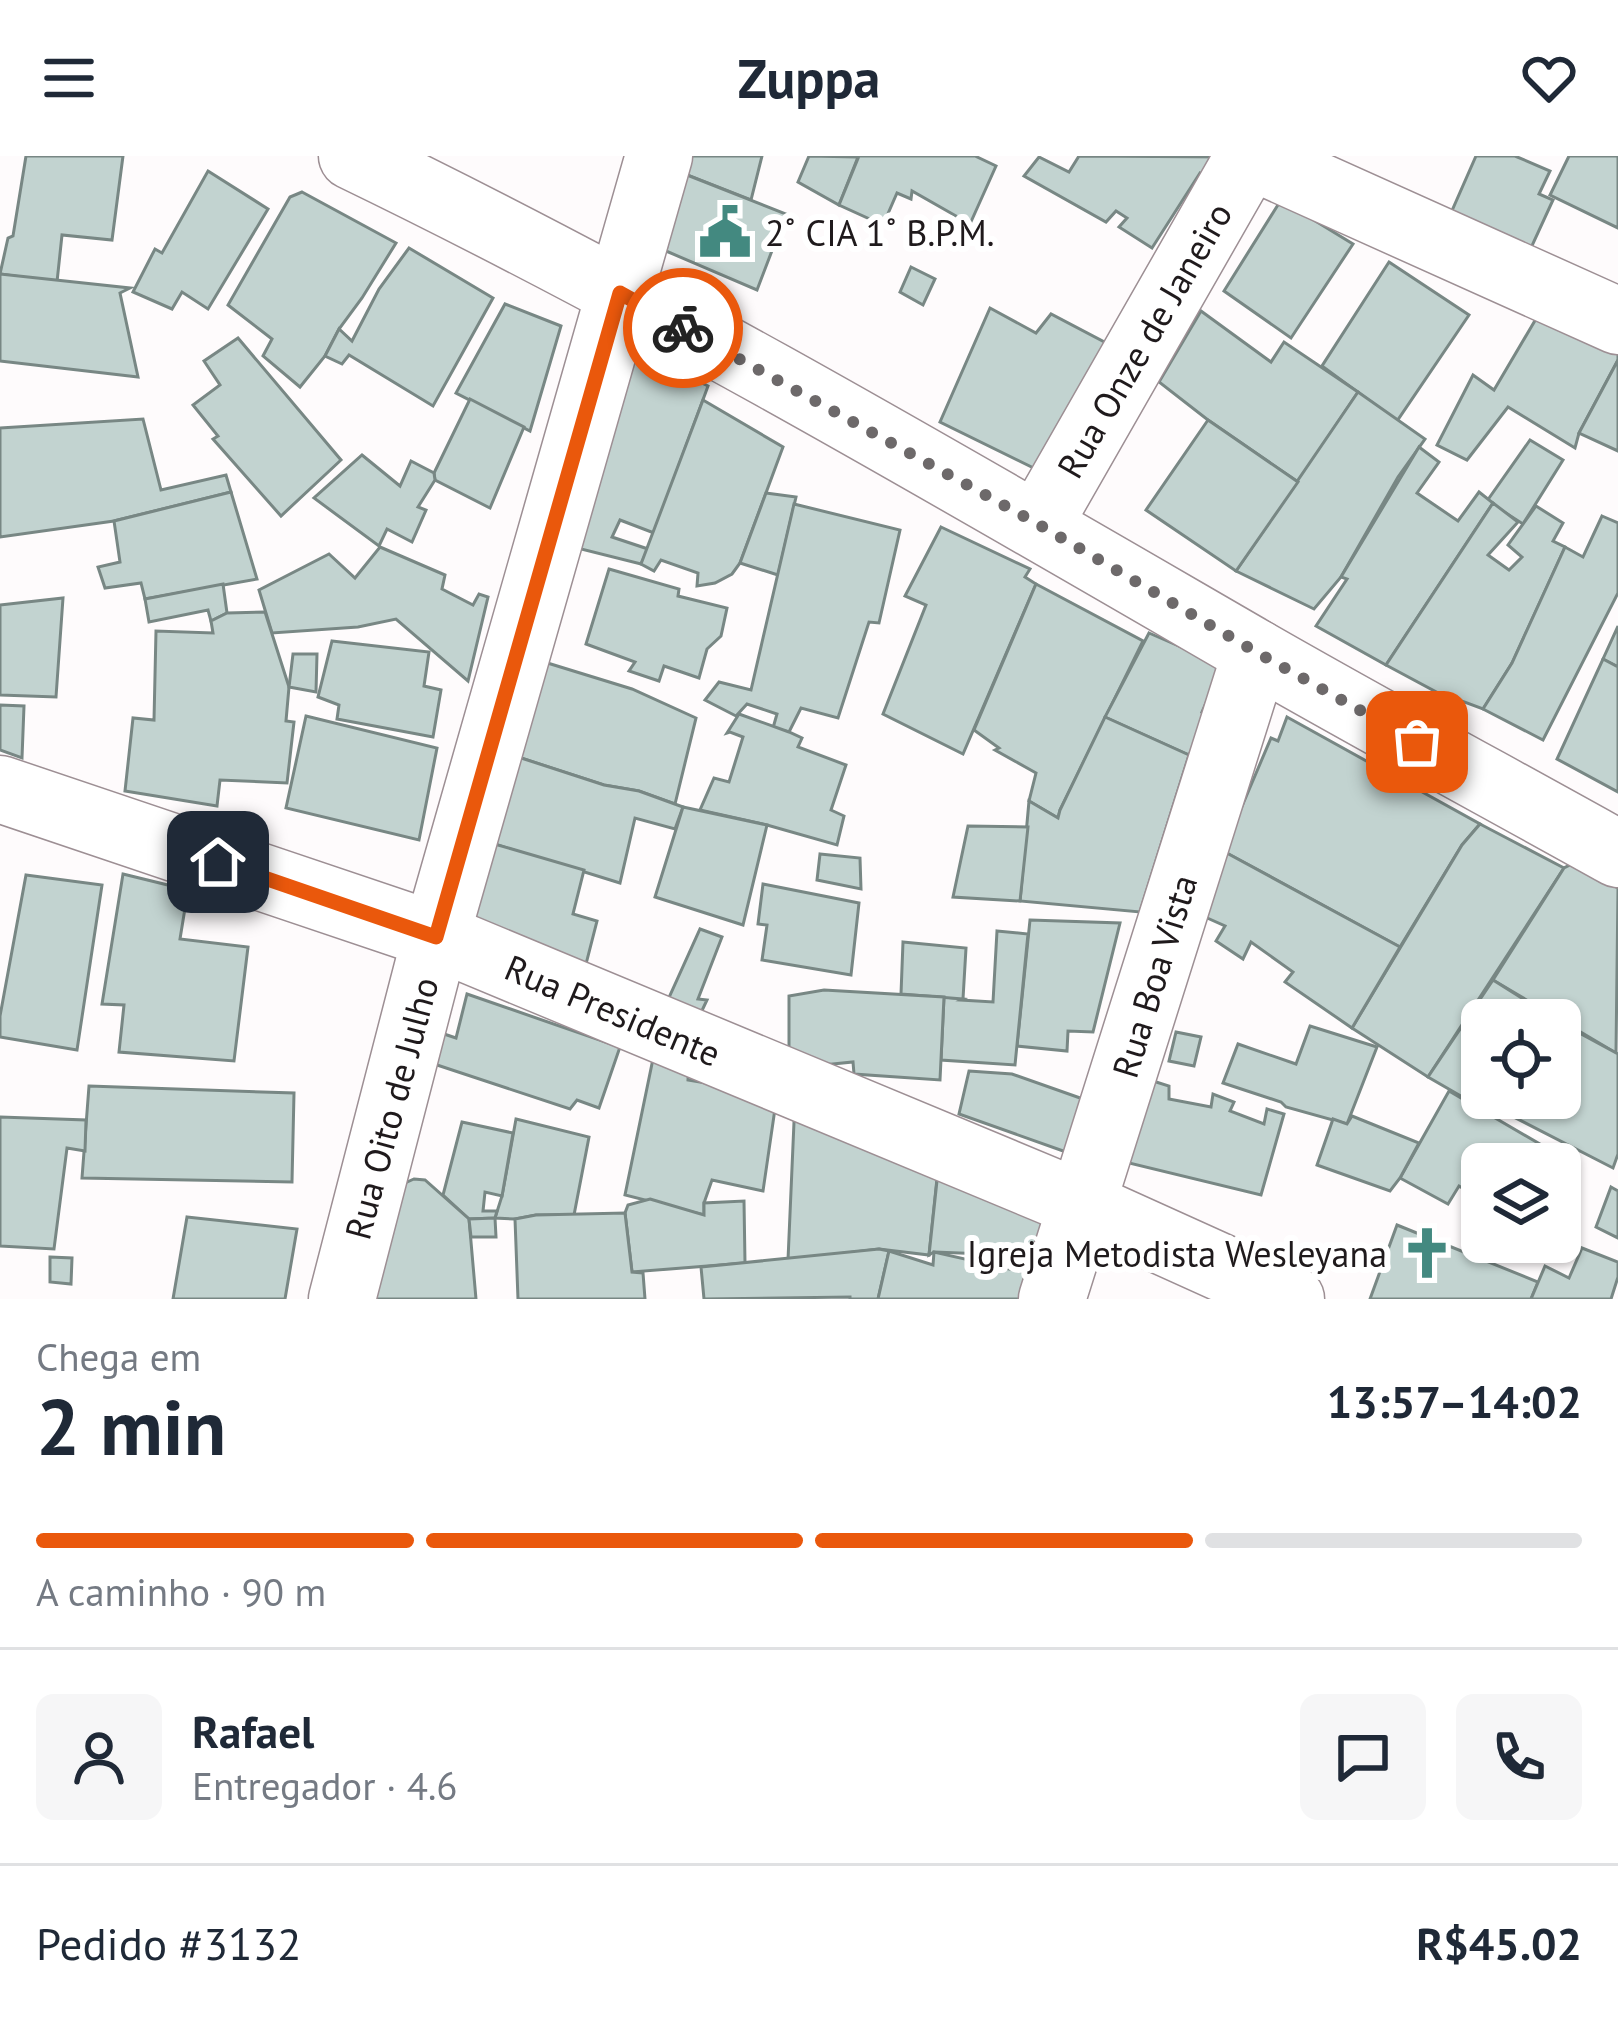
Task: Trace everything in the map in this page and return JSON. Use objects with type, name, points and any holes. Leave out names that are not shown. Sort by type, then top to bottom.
[{"type":"street","points":[[352,156],[620,293],[1618,854]]},
{"type":"street","name":"Rua Oito de Julho","points":[[342,1299],[436,937],[659,156]]},
{"type":"street","points":[[1250,156],[1618,321]]},
{"type":"street","name":"Rua Onze de Janeiro","points":[[1038,524],[1250,156]]},
{"type":"street","name":"Rua Boa Vista","points":[[1052,1299],[1256,652]]},
{"type":"street","name":"Rua Presidente","points":[[0,788],[436,937],[1083,1205],[1291,1299]]},
{"type":"building","points":[[26,156],[123,156],[112,240],[62,235],[57,282],[0,274],[8,238],[13,236]]},
{"type":"building","points":[[682,156],[762,156],[751,200],[682,173]]},
{"type":"building","points":[[809,156],[858,157],[839,205],[798,182]]},
{"type":"building","points":[[859,156],[975,156],[996,166],[970,224],[912,191],[911,199],[897,193],[883,225],[839,205]]},
{"type":"building","points":[[1079,156],[1232,157],[1223,187],[1200,173],[1152,248],[1119,227],[1127,218],[1116,211],[1106,222],[1024,176],[1039,157],[1069,172]]},
{"type":"building","points":[[1476,156],[1515,156],[1550,171],[1539,194],[1553,200],[1519,274],[1440,238]]},
{"type":"building","points":[[1569,156],[1618,156],[1618,228],[1550,195]]},
{"type":"building","points":[[208,171],[268,209],[208,309],[182,292],[172,309],[133,292],[155,249],[162,253]]},
{"type":"building","name":"2˚ CIA 1˚ B.P.M.","points":[[682,173],[786,214],[757,290],[666,251]]},
{"type":"building","points":[[302,192],[396,243],[325,356],[300,387],[263,356],[272,339],[228,305],[290,197]]},
{"type":"building","points":[[1281,200],[1353,244],[1291,338],[1224,291]]},
{"type":"building","points":[[409,248],[493,298],[433,406],[349,355],[342,364],[325,356],[339,329],[352,341],[379,289]]},
{"type":"building","points":[[1389,262],[1469,315],[1397,421],[1322,366]]},
{"type":"building","points":[[911,267],[935,279],[923,305],[900,292]]},
{"type":"building","points":[[0,274],[130,288],[120,293],[138,377],[0,361]]},
{"type":"building","points":[[505,304],[561,326],[530,431],[456,393]]},
{"type":"building","points":[[1543,307],[1618,342],[1618,360],[1575,448],[1508,407],[1467,460],[1437,445],[1473,375],[1494,390]]},
{"type":"building","points":[[990,308],[1036,333],[1051,314],[1110,345],[1052,477],[940,422]]},
{"type":"building","points":[[1201,311],[1271,362],[1284,342],[1358,392],[1298,482],[1159,382]]},
{"type":"building","points":[[238,338],[341,460],[281,516],[213,439],[218,436],[193,405],[220,385],[204,361]]},
{"type":"building","points":[[626,346],[708,386],[654,533],[620,520],[612,537],[648,549],[641,564],[569,546]]},
{"type":"building","points":[[1618,360],[1618,451],[1579,433]]},
{"type":"building","points":[[1358,392],[1425,439],[1341,577],[1314,609],[1236,571]]},
{"type":"building","points":[[470,399],[524,427],[490,508],[435,480],[434,473]]},
{"type":"building","points":[[703,400],[783,447],[740,563],[732,574],[697,586],[698,573],[661,560],[654,571],[641,564]]},
{"type":"building","points":[[143,419],[161,490],[226,475],[231,492],[114,521],[0,537],[0,428]]},
{"type":"building","points":[[1208,420],[1298,482],[1236,571],[1146,510]]},
{"type":"building","points":[[1530,440],[1563,460],[1523,524],[1487,501]]},
{"type":"building","points":[[1419,447],[1439,462],[1417,493],[1458,521],[1479,492],[1493,503],[1386,665],[1316,626]]},
{"type":"building","points":[[362,455],[400,486],[411,461],[434,473],[435,480],[418,507],[426,510],[412,542],[387,529],[379,546],[314,498]]},
{"type":"building","points":[[231,492],[257,579],[145,599],[141,583],[105,588],[98,567],[120,562],[114,521]]},
{"type":"building","points":[[766,493],[796,497],[778,575],[740,563]]},
{"type":"building","points":[[1493,503],[1518,522],[1488,555],[1509,570],[1522,557],[1508,545],[1536,506],[1563,523],[1553,541],[1565,547],[1512,663],[1483,709],[1457,703],[1386,665]]},
{"type":"building","points":[[794,504],[900,530],[879,623],[869,622],[838,718],[801,708],[789,732],[773,728],[777,714],[747,704],[736,716],[705,700],[719,682],[751,690]]},
{"type":"building","points":[[1602,516],[1618,523],[1618,593],[1543,740],[1483,709],[1512,663],[1565,547],[1583,557]]},
{"type":"building","points":[[941,527],[1030,569],[1025,577],[1036,584],[963,754],[883,714],[926,605],[905,596]]},
{"type":"building","points":[[380,547],[445,575],[442,589],[473,605],[479,594],[488,597],[468,681],[396,619],[358,627],[272,633],[259,590],[329,554],[355,578]]},
{"type":"building","points":[[609,569],[679,589],[678,596],[727,608],[721,636],[707,649],[699,678],[664,666],[659,681],[629,671],[635,662],[586,644]]},
{"type":"building","points":[[223,584],[227,613],[211,621],[208,610],[149,622],[145,599]]},
{"type":"building","points":[[1036,584],[1143,641],[1058,818],[1029,801],[1036,773],[995,750],[999,748],[974,730]]},
{"type":"building","points":[[63,598],[56,697],[0,695],[0,605]]},
{"type":"building","points":[[265,612],[289,687],[286,721],[294,722],[287,783],[220,780],[217,806],[125,791],[133,718],[154,720],[156,631],[213,633],[211,621],[227,613]]},
{"type":"building","points":[[1618,626],[1618,667],[1603,659]]},
{"type":"building","points":[[1149,633],[1213,661],[1220,671],[1202,712],[1209,714],[1189,755],[1105,717]]},
{"type":"building","points":[[332,641],[429,652],[424,686],[441,690],[433,737],[337,719],[339,705],[318,697]]},
{"type":"building","points":[[293,654],[317,654],[316,692],[289,687]]},
{"type":"building","points":[[1603,659],[1618,667],[1618,792],[1557,759]]},
{"type":"building","points":[[541,661],[632,689],[696,718],[675,804],[515,756]]},
{"type":"building","points":[[0,705],[24,706],[22,758],[0,750]]},
{"type":"building","points":[[739,714],[802,738],[798,747],[846,765],[831,810],[844,816],[837,845],[700,810],[714,778],[729,782],[743,737],[727,733]]},
{"type":"building","points":[[306,716],[437,748],[419,840],[286,808]]},
{"type":"building","points":[[1105,717],[1189,755],[1140,912],[1020,901],[1029,801],[1058,818]]},
{"type":"building","points":[[1287,717],[1480,824],[1462,845],[1400,947],[1223,851],[1271,738],[1278,741]]},
{"type":"building","points":[[515,756],[683,807],[675,829],[635,818],[620,883],[491,843]]},
{"type":"building","points":[[683,807],[767,825],[743,925],[655,897]]},
{"type":"building","points":[[1480,824],[1564,868],[1479,999],[1461,999],[1461,1026],[1428,1077],[1352,1028],[1462,845]]},
{"type":"building","points":[[968,826],[1028,827],[1020,901],[953,897]]},
{"type":"building","points":[[491,843],[584,870],[573,914],[597,921],[586,964],[470,917]]},
{"type":"building","points":[[1223,851],[1400,947],[1352,1028],[1285,982],[1293,972],[1251,942],[1243,959],[1216,941],[1225,926],[1205,917]]},
{"type":"building","points":[[820,854],[860,858],[861,889],[817,880]]},
{"type":"building","points":[[1572,864],[1618,888],[1616,1053],[1581,1032],[1581,999],[1525,999],[1493,980],[1564,868]]},
{"type":"building","points":[[123,874],[188,890],[180,939],[248,947],[234,1061],[119,1052],[124,1005],[102,1004]]},
{"type":"building","points":[[26,875],[102,885],[77,1050],[0,1037]]},
{"type":"building","points":[[763,884],[859,903],[851,975],[762,960],[767,925],[758,924]]},
{"type":"building","points":[[1030,920],[1120,923],[1093,1032],[1068,1031],[1067,1051],[1017,1046]]},
{"type":"building","points":[[700,929],[722,937],[698,999],[707,1000],[699,1017],[667,1002]]},
{"type":"building","points":[[997,931],[1028,934],[1015,1065],[941,1060],[944,997],[993,1002]]},
{"type":"building","points":[[903,942],[966,948],[963,999],[901,994]]},
{"type":"building","points":[[1493,980],[1523,999],[1480,999]]},
{"type":"building","points":[[824,990],[944,997],[940,1080],[854,1074],[853,1062],[823,1065],[789,1051],[789,996]]},
{"type":"building","points":[[467,994],[620,1047],[599,1108],[577,1100],[570,1109],[431,1063],[441,1033],[456,1038]]},
{"type":"building","points":[[1310,1026],[1377,1047],[1347,1124],[1223,1083],[1238,1044],[1296,1064]]},
{"type":"building","points":[[1461,1028],[1461,1096],[1428,1077]]},
{"type":"building","points":[[1176,1032],[1201,1037],[1194,1066],[1169,1061]]},
{"type":"building","points":[[1581,1034],[1618,1054],[1618,1154],[1613,1168],[1581,1152],[1581,1143],[1564,1143],[1518,1119],[1581,1119]]},
{"type":"building","points":[[654,1054],[689,1060],[688,1080],[777,1095],[763,1191],[712,1180],[704,1215],[625,1195]]},
{"type":"building","points":[[969,1071],[1012,1074],[1083,1099],[1066,1152],[959,1114]]},
{"type":"building","points":[[1153,1081],[1169,1086],[1169,1099],[1211,1107],[1213,1094],[1234,1102],[1230,1111],[1264,1124],[1267,1109],[1284,1114],[1261,1195],[1129,1163]]},
{"type":"building","points":[[89,1086],[294,1093],[292,1182],[82,1178]]},
{"type":"building","points":[[1449,1091],[1461,1098],[1461,1119],[1497,1119],[1538,1143],[1461,1143],[1461,1187],[1448,1204],[1400,1178]]},
{"type":"building","points":[[795,1099],[940,1150],[929,1255],[879,1249],[788,1260]]},
{"type":"building","points":[[1352,1116],[1419,1143],[1390,1191],[1317,1165],[1333,1119],[1347,1124]]},
{"type":"building","points":[[0,1117],[86,1120],[85,1151],[67,1148],[54,1249],[0,1246]]},
{"type":"building","points":[[516,1119],[589,1137],[574,1215],[495,1218]]},
{"type":"building","points":[[462,1122],[513,1133],[502,1196],[485,1192],[483,1211],[497,1211],[495,1218],[469,1219],[443,1195]]},
{"type":"building","points":[[939,1162],[1047,1193],[1036,1256],[929,1255]]},
{"type":"building","points":[[425,1180],[469,1219],[476,1299],[374,1299],[405,1183]]},
{"type":"building","points":[[1611,1187],[1618,1191],[1618,1238],[1596,1227]]},
{"type":"building","points":[[650,1199],[704,1215],[704,1203],[744,1201],[745,1263],[632,1272],[625,1213],[628,1205]]},
{"type":"building","points":[[625,1213],[632,1272],[643,1273],[645,1299],[518,1299],[515,1219]]},
{"type":"building","points":[[187,1217],[297,1229],[285,1299],[173,1299]]},
{"type":"building","points":[[495,1218],[496,1237],[471,1237],[469,1219]]},
{"type":"building","name":"Igreja Metodista Wesleyana","points":[[1397,1225],[1461,1251],[1461,1263],[1491,1263],[1538,1282],[1531,1299],[1370,1299]]},
{"type":"building","points":[[1581,1250],[1618,1262],[1611,1299],[1531,1299],[1545,1266],[1569,1278],[1576,1263],[1581,1263]]},
{"type":"building","points":[[889,1251],[878,1299],[704,1299],[701,1267]]},
{"type":"building","points":[[889,1251],[933,1265],[934,1252],[1027,1273],[1020,1299],[878,1299]]},
{"type":"building","points":[[50,1257],[72,1258],[71,1284],[50,1282]]},
{"type":"way so far","points":[[683,328],[1038,524],[1417,742]]},
{"type":"place","name":"2˚ CIA 1˚ B.P.M.","points":[[725,232]]},
{"type":"place","name":"Igreja Metodista Wesleyana","points":[[1427,1253]]},
{"type":"route","points":[[218,862],[436,937],[620,293],[683,328]]}]
